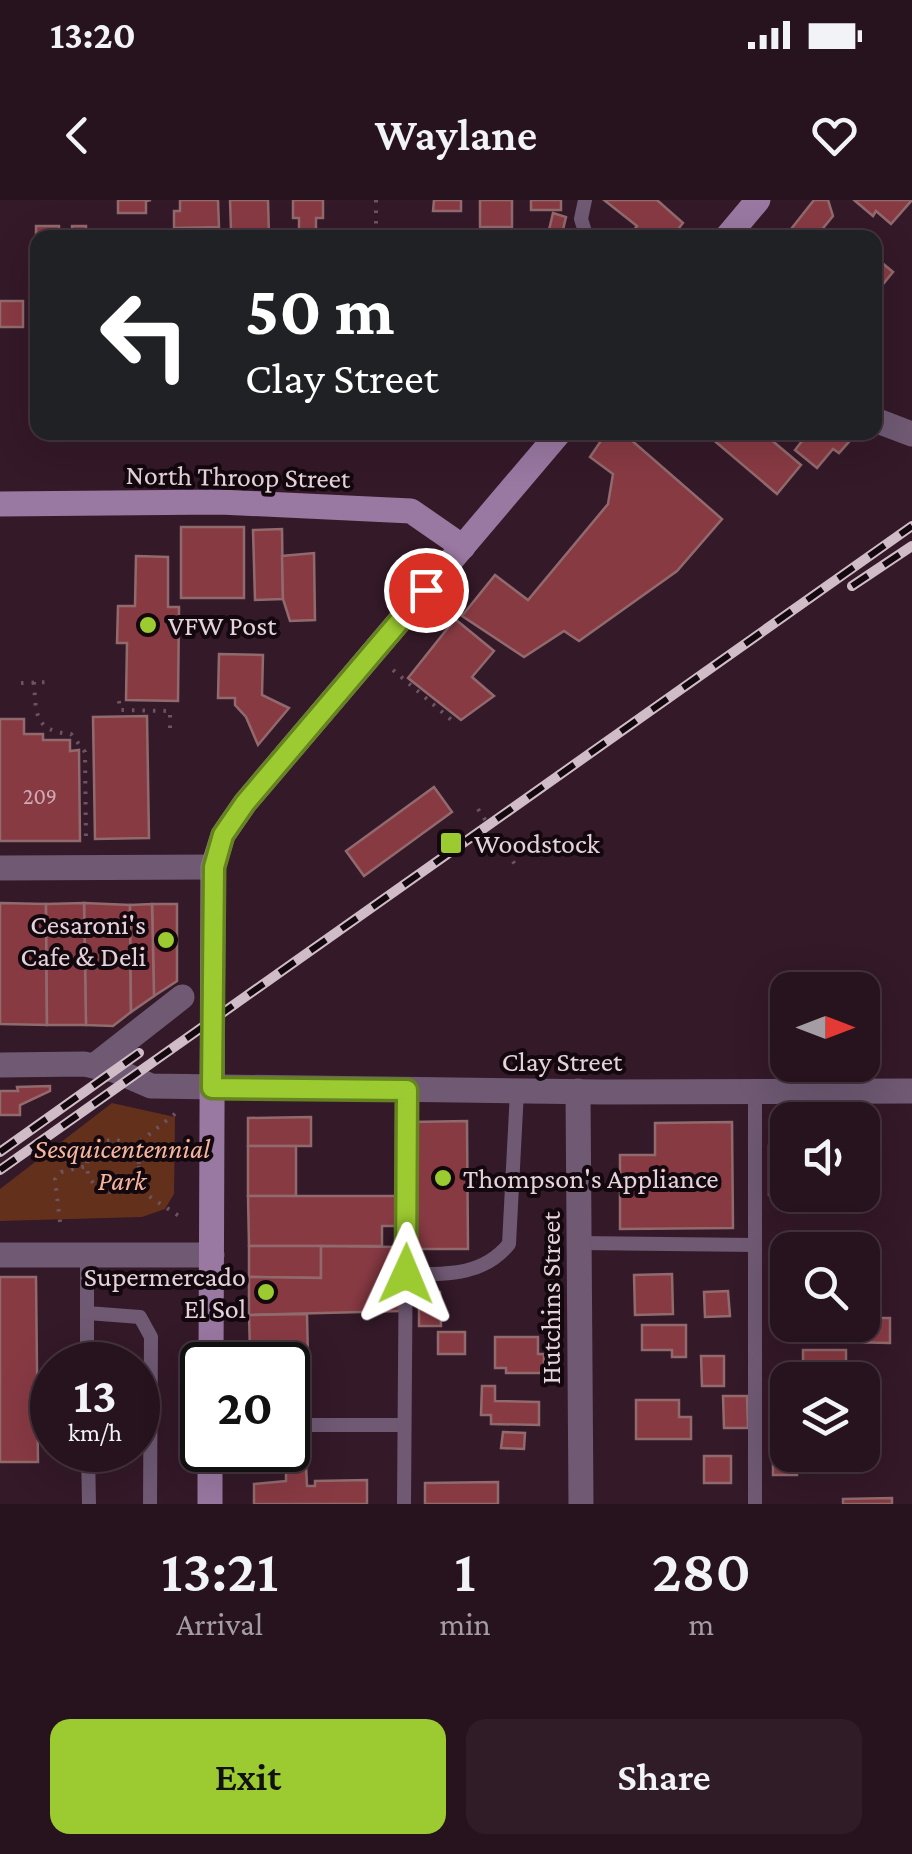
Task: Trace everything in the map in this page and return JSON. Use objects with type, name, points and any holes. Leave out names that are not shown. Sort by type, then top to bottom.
[{"type":"main road","points":[[733,230],[758,200]]},
{"type":"main road","points":[[211,1342],[214,867],[223,835],[245,803],[553,440]]},
{"type":"main road","name":"North Throop Street","points":[[0,504],[220,502],[411,511],[463,546]]},
{"type":"main road","points":[[210,1472],[210,1504]]},
{"type":"street","points":[[882,423],[912,434]]},
{"type":"street","points":[[0,868],[214,867]]},
{"type":"street","points":[[94,1066],[182,997]]},
{"type":"street","name":"Clay Street","points":[[0,1065],[84,1064],[114,1070],[151,1086],[212,1088],[912,1091]]},
{"type":"street","name":"Hutchins Street","points":[[578,1091],[582,1504]]},
{"type":"street","points":[[0,1254],[212,1255]]},
{"type":"lane","points":[[583,230],[580,219],[585,200]]},
{"type":"lane","points":[[404,1504],[407,1090]]},
{"type":"lane","points":[[406,1274],[456,1274],[496,1260],[508,1244],[517,1091]]},
{"type":"lane","points":[[755,1091],[756,1504]]},
{"type":"lane","points":[[579,1243],[755,1245]]},
{"type":"lane","points":[[86,1254],[88,1342]]},
{"type":"lane","points":[[87,1314],[140,1317],[151,1337],[150,1504]]},
{"type":"lane","points":[[310,1424],[404,1425]]},
{"type":"lane","points":[[88,1472],[89,1504]]},
{"type":"path","points":[[376,200],[376,230]]},
{"type":"path","points":[[394,670],[455,722]]},
{"type":"path","points":[[22,682],[50,682]]},
{"type":"path","points":[[34,682],[36,713],[44,725],[52,732],[71,734],[85,752],[86,847]]},
{"type":"path","points":[[119,701],[120,710],[170,711],[170,730]]},
{"type":"path","points":[[478,810],[518,869]]},
{"type":"path","points":[[132,1148],[176,1114]]},
{"type":"path","points":[[116,1140],[132,1148],[139,1171],[131,1185],[116,1193],[98,1188],[86,1166],[99,1144],[116,1140]]},
{"type":"path","points":[[60,1222],[54,1178],[61,1172],[86,1166]]},
{"type":"path","points":[[131,1185],[182,1218]]},
{"type":"green space","name":"Sesquicentennial Park","points":[[112,1103],[175,1117],[174,1194],[165,1209],[142,1217],[0,1221],[0,1189]]},
{"type":"building","points":[[118,200],[151,200],[146,201],[146,213],[118,213]]},
{"type":"building","points":[[180,200],[218,200],[219,227],[174,228],[174,211],[180,211]]},
{"type":"building","points":[[230,200],[268,200],[269,230],[231,230]]},
{"type":"building","points":[[293,200],[323,200],[323,218],[316,218],[316,230],[299,230],[299,218],[293,218]]},
{"type":"building","points":[[434,200],[461,200],[461,211],[433,211]]},
{"type":"building","points":[[480,200],[512,200],[512,227],[480,227]]},
{"type":"building","points":[[531,200],[561,200],[561,210],[531,210]]},
{"type":"building","points":[[604,200],[657,200],[683,223],[677,230],[634,230],[637,226]]},
{"type":"building","points":[[814,200],[828,200],[833,216],[822,230],[790,230]]},
{"type":"building","points":[[854,200],[912,200],[891,224],[876,211],[873,216]]},
{"type":"building","points":[[553,213],[566,217],[563,230],[549,230]]},
{"type":"building","points":[[36,226],[59,226],[59,230],[36,230]]},
{"type":"building","points":[[882,263],[893,272],[882,285]]},
{"type":"building","points":[[0,301],[23,301],[23,327],[0,327]]},
{"type":"building","points":[[602,440],[631,440],[722,519],[677,571],[579,641],[564,631],[524,657],[462,616],[495,575],[528,600],[608,504],[613,474],[590,457]]},
{"type":"building","points":[[713,440],[771,440],[801,465],[777,494]]},
{"type":"building","points":[[803,440],[851,440],[839,453],[833,449],[817,468],[795,450]]},
{"type":"building","points":[[181,527],[244,527],[244,598],[181,598]]},
{"type":"building","points":[[282,529],[283,599],[255,600],[253,530]]},
{"type":"building","points":[[314,553],[315,620],[290,621],[283,599],[282,556]]},
{"type":"building","name":"VFW Post","points":[[136,556],[168,557],[168,607],[179,607],[178,701],[126,700],[127,643],[117,643],[118,606],[135,606]]},
{"type":"building","points":[[455,619],[494,651],[472,677],[494,696],[461,720],[408,678]]},
{"type":"building","points":[[219,654],[263,655],[262,695],[289,708],[258,745],[246,717],[235,705],[235,698],[218,698]]},
{"type":"building","points":[[147,716],[149,838],[95,839],[93,717]]},
{"type":"building","points":[[0,719],[24,719],[24,734],[43,734],[43,740],[70,740],[70,751],[79,750],[80,841],[0,841]]},
{"type":"building","points":[[434,787],[452,812],[364,876],[346,851]]},
{"type":"building","points":[[0,903],[46,904],[47,1025],[0,1024]]},
{"type":"building","points":[[84,903],[130,905],[131,1012],[113,1026],[86,1025]]},
{"type":"building","points":[[84,903],[86,1025],[47,1025],[46,904]]},
{"type":"building","points":[[152,904],[177,904],[177,981],[154,996]]},
{"type":"building","points":[[152,904],[154,996],[131,1012],[130,905]]},
{"type":"building","points":[[50,1086],[50,1091],[20,1105],[20,1115],[0,1115],[0,1091]]},
{"type":"building","points":[[311,1117],[311,1146],[248,1146],[248,1118]]},
{"type":"building","points":[[467,1121],[468,1249],[413,1249],[411,1122]]},
{"type":"building","points":[[732,1122],[733,1228],[620,1229],[620,1155],[655,1155],[655,1123]]},
{"type":"building","points":[[248,1146],[296,1146],[296,1196],[248,1196]]},
{"type":"building","points":[[248,1196],[396,1196],[396,1226],[382,1226],[382,1246],[249,1246]]},
{"type":"building","points":[[249,1246],[321,1246],[321,1278],[249,1277]]},
{"type":"building","points":[[321,1246],[399,1247],[400,1311],[249,1315],[249,1277],[321,1278]]},
{"type":"building","points":[[672,1274],[673,1314],[635,1315],[634,1275]]},
{"type":"building","points":[[0,1277],[36,1277],[37,1342],[30,1342],[30,1462],[0,1462]]},
{"type":"building","points":[[728,1291],[730,1316],[705,1317],[704,1292]]},
{"type":"building","points":[[419,1292],[440,1292],[441,1326],[419,1326]]},
{"type":"building","points":[[307,1314],[308,1342],[250,1342],[249,1315]]},
{"type":"building","points":[[880,1318],[890,1318],[890,1343],[844,1342],[880,1342]]},
{"type":"building","points":[[642,1325],[686,1325],[686,1357],[672,1357],[672,1350],[642,1350]]},
{"type":"building","points":[[438,1332],[465,1332],[465,1354],[438,1354]]},
{"type":"building","points":[[495,1337],[538,1337],[538,1354],[544,1354],[544,1373],[506,1373],[506,1368],[495,1368]]},
{"type":"building","points":[[803,1350],[846,1350],[846,1362],[803,1362]]},
{"type":"building","points":[[701,1356],[724,1356],[724,1386],[702,1386]]},
{"type":"building","points":[[482,1386],[495,1386],[495,1401],[539,1402],[539,1425],[491,1424],[491,1415],[481,1415]]},
{"type":"building","points":[[723,1396],[747,1396],[748,1428],[724,1428]]},
{"type":"building","points":[[636,1400],[679,1400],[679,1417],[691,1417],[691,1439],[636,1439]]},
{"type":"building","points":[[503,1432],[525,1433],[524,1449],[501,1448]]},
{"type":"building","points":[[704,1456],[731,1456],[731,1483],[704,1483]]},
{"type":"building","points":[[286,1472],[306,1472],[307,1486],[315,1486],[315,1481],[367,1480],[367,1504],[254,1504],[254,1484],[286,1481]]},
{"type":"building","points":[[773,1472],[797,1472],[797,1475]]},
{"type":"building","points":[[498,1482],[498,1504],[425,1504],[425,1483]]},
{"type":"building","points":[[892,1498],[892,1504],[843,1504],[843,1499]]},
{"type":"railway","points":[[0,1170],[912,526]]},
{"type":"railway","points":[[852,586],[912,546]]},
{"type":"railway","points":[[0,1152],[139,1053]]},
{"type":"place","name":"VFW Post","points":[[148,625]]},
{"type":"place","name":"Woodstock","points":[[451,843]]},
{"type":"place","name":"Cesaroni's Cafe & Deli","points":[[166,940]]},
{"type":"place","name":"Thompson's Appliance","points":[[443,1178]]},
{"type":"place","name":"Supermercado El Sol","points":[[266,1292]]},
{"type":"route","points":[[406,1274],[407,1090],[212,1088],[214,867],[223,835],[245,803],[426,590]]}]
